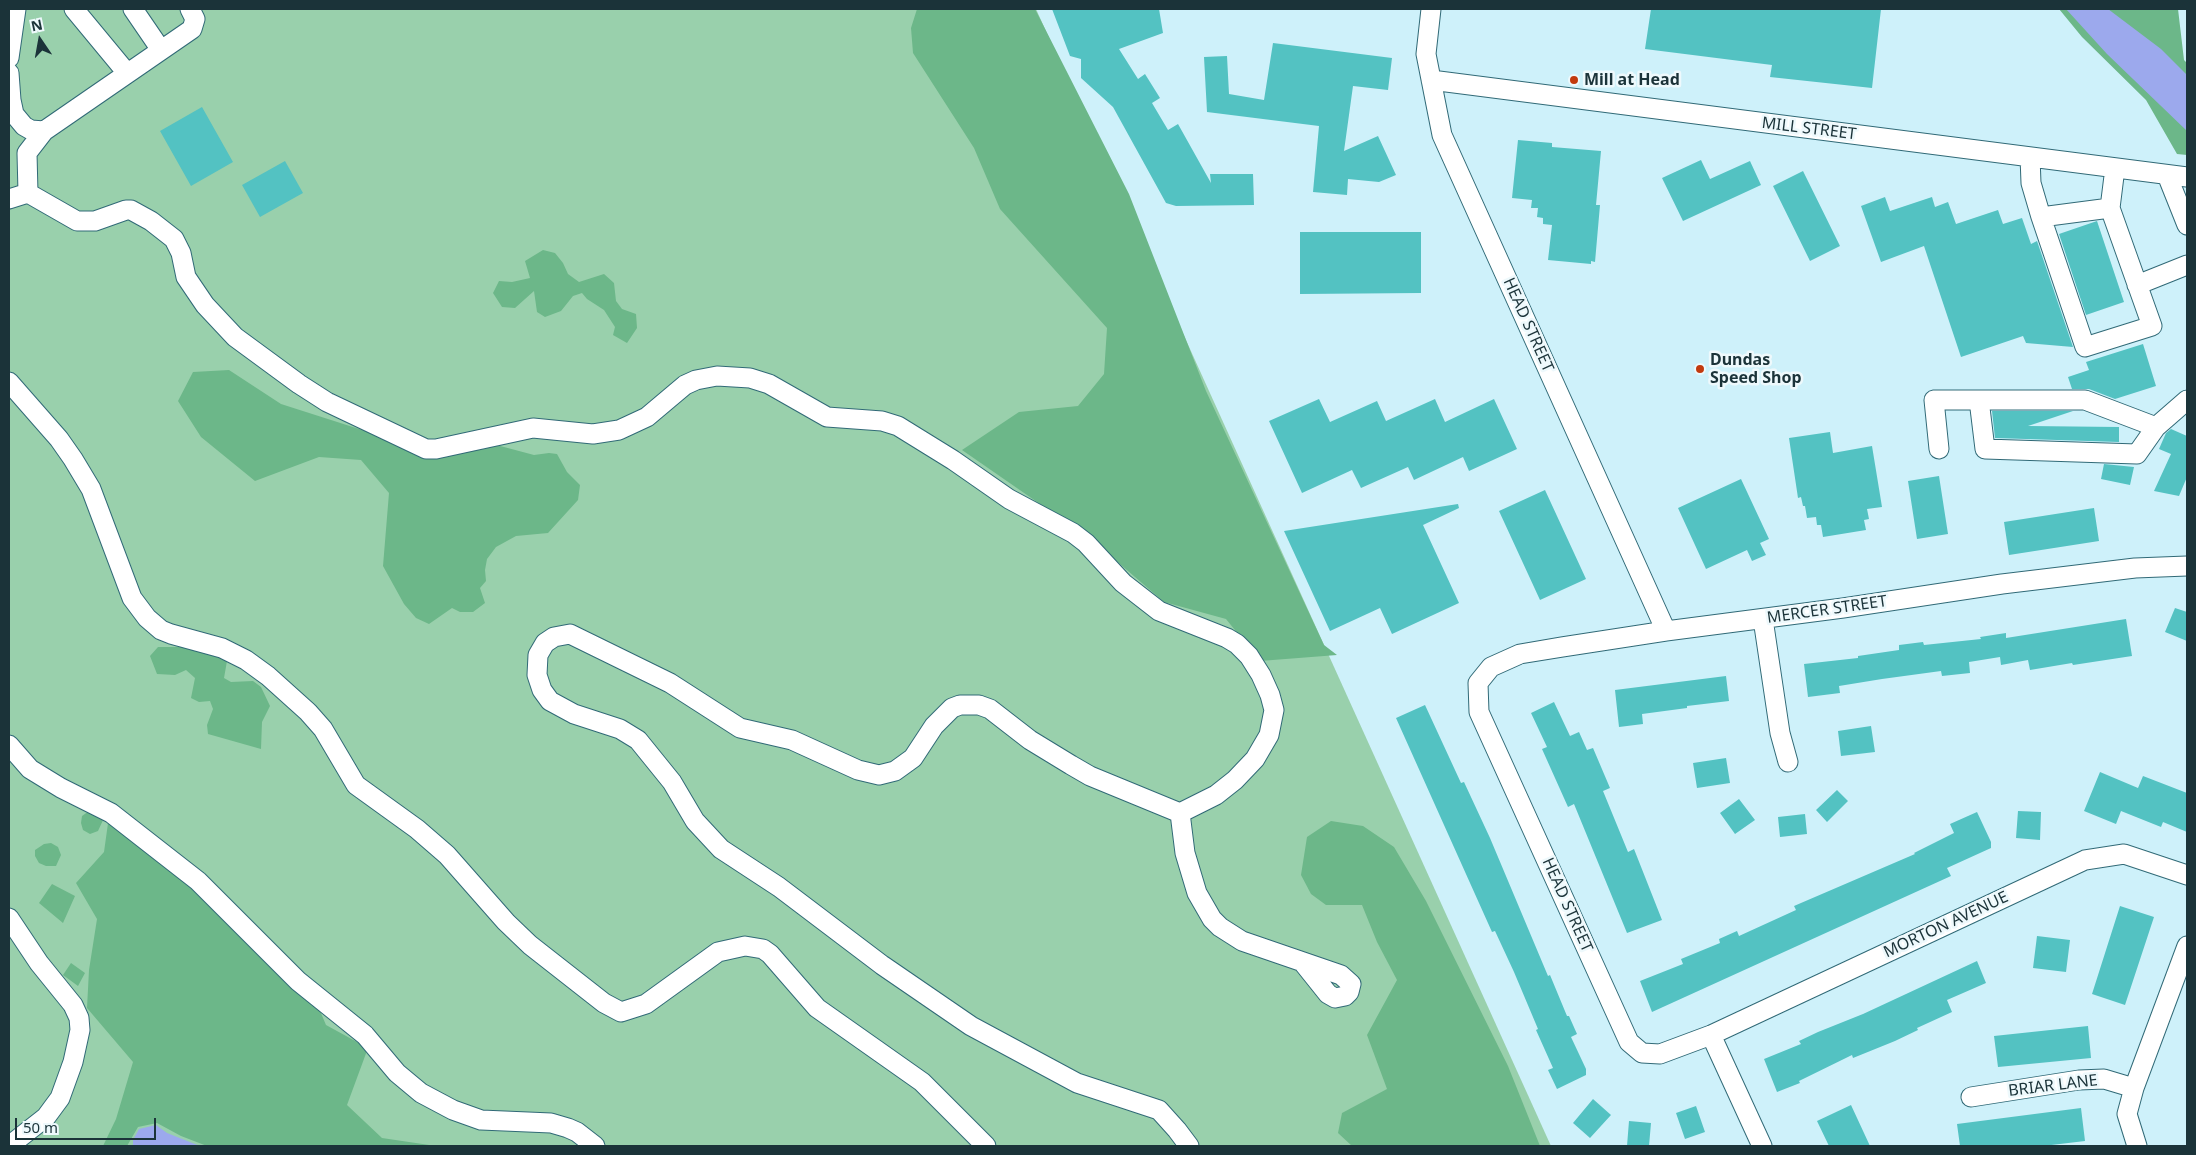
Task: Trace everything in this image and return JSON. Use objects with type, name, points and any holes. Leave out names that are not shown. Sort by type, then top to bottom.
[{"type":"street","points":[[9,58],[16,9]]},
{"type":"street","points":[[74,9],[127,73]]},
{"type":"street","points":[[133,9],[161,50]]},
{"type":"street","points":[[28,193],[27,153],[44,131],[192,28],[195,19],[190,9]]},
{"type":"street","name":"HEAD STREET","points":[[1430,9],[1426,54],[1442,135],[1666,631]]},
{"type":"street","points":[[9,73],[14,114],[24,126],[31,130],[44,131]]},
{"type":"street","name":"MILL STREET","points":[[1431,80],[2187,178]]},
{"type":"street","points":[[2030,157],[2031,183],[2085,346],[2152,326],[2110,208],[2115,168]]},
{"type":"street","points":[[2166,175],[2187,225]]},
{"type":"street","points":[[9,199],[28,193],[77,221],[96,221],[131,210],[161,226],[178,246],[186,277],[205,305],[235,337],[327,402],[426,449],[436,449],[533,428],[593,434],[619,430],[647,416],[685,385],[696,380],[717,376],[750,378],[769,384],[827,417],[882,421],[898,426],[953,460],[1009,499],[1073,533],[1086,543],[1123,583],[1159,611],[1237,644],[1249,656],[1261,675],[1270,695],[1274,710],[1269,735],[1256,759],[1235,780],[1216,795],[1188,810],[1090,776],[1030,740],[990,709],[979,705],[960,705],[952,708],[934,726],[913,758],[895,771],[879,774],[858,770],[792,740],[740,728],[670,683],[570,634],[554,637],[545,643],[538,655],[536,675],[542,690],[550,701],[574,714],[620,729],[638,740],[672,782],[695,822],[721,849],[779,887],[882,965],[971,1026],[1077,1084],[1159,1110],[1189,1146]]},
{"type":"street","points":[[2041,217],[2110,208]]},
{"type":"street","points":[[2137,285],[2187,265]]},
{"type":"street","points":[[9,382],[74,459],[91,489],[102,515],[132,598],[147,618],[162,630],[171,634],[222,648],[246,660],[268,676],[308,712],[323,729],[356,785],[417,829],[447,855],[506,922],[530,945],[604,1003],[621,1012],[646,1004],[718,952],[745,946],[763,949],[770,954],[817,1008],[922,1082],[986,1146]]},
{"type":"street","points":[[1939,449],[1934,400],[2085,400],[2156,427]]},
{"type":"street","points":[[1979,400],[1985,450],[2136,454],[2156,427],[2187,400]]},
{"type":"street","name":"MERCER STREET","points":[[1478,683],[1491,667],[1520,654],[1666,631],[1763,619],[2002,584],[2134,568],[2187,566]]},
{"type":"street","points":[[1763,619],[1780,733],[1788,762]]},
{"type":"street","name":"HEAD STREET","points":[[1478,683],[1479,712],[1629,1042],[1642,1053],[1660,1054],[1711,1035]]},
{"type":"street","points":[[9,745],[30,769],[61,788],[111,813],[198,881],[298,980],[364,1035],[397,1073],[421,1093],[453,1110],[481,1120],[551,1123],[568,1128],[577,1132],[595,1146]]},
{"type":"street","points":[[1188,810],[1184,839],[1191,878],[1204,907],[1216,923],[1226,932],[1242,941],[1304,964]]},
{"type":"street","name":"MORTON AVENUE","points":[[1711,1035],[2085,860],[2124,854],[2187,875]]},
{"type":"street","points":[[9,918],[39,963],[73,1005],[79,1018],[80,1030],[73,1062],[60,1098],[46,1117],[9,1146]]},
{"type":"street","points":[[2137,1146],[2127,1114],[2134,1088],[2187,946]]},
{"type":"street","points":[[1711,1035],[1762,1146]]},
{"type":"street","name":"BRIAR LANE","points":[[1971,1097],[2079,1080],[2104,1079],[2134,1088]]},
{"type":"green space","points":[[9,9],[1036,9],[1551,1146],[9,1146]]},
{"type":"green space","points":[[917,9],[1035,9],[1129,194],[1206,391],[1324,645],[1337,655],[1260,661],[1226,619],[1164,602],[1092,540],[962,450],[1019,412],[1078,406],[1104,374],[1107,328],[1000,209],[974,148],[913,53],[911,28]]},
{"type":"green space","points":[[2059,9],[2178,9],[2184,60],[2187,63],[2187,155],[2177,154],[2146,100],[2082,37]]},
{"type":"green space","points":[[543,250],[555,253],[563,263],[568,274],[579,282],[604,274],[614,283],[616,301],[622,309],[636,314],[637,328],[627,343],[613,335],[615,327],[604,310],[587,299],[582,293],[573,296],[561,311],[545,317],[537,312],[534,291],[515,308],[502,307],[493,293],[499,281],[512,282],[530,278],[525,261]]},
{"type":"green space","points":[[229,370],[281,404],[406,444],[489,443],[534,455],[557,454],[567,472],[580,485],[578,500],[548,533],[516,536],[496,547],[487,559],[486,581],[480,588],[485,603],[473,612],[460,612],[452,608],[429,624],[416,618],[404,604],[383,566],[389,493],[361,460],[319,457],[255,481],[201,437],[178,401],[193,372]]},
{"type":"green space","points":[[158,647],[185,647],[214,652],[227,661],[224,678],[231,682],[253,681],[261,687],[270,706],[262,722],[261,749],[208,734],[207,725],[213,709],[210,701],[199,702],[191,698],[195,678],[186,670],[175,675],[157,674],[150,656]]},
{"type":"green space","points":[[89,811],[104,818],[98,831],[90,834],[83,830],[81,823],[82,816]]},
{"type":"green space","points":[[109,816],[201,892],[315,999],[326,1025],[368,1048],[347,1105],[382,1138],[436,1146],[207,1146],[181,1136],[157,1123],[138,1127],[127,1146],[103,1146],[116,1119],[133,1062],[87,1008],[89,970],[97,919],[76,883],[104,852]]},
{"type":"green space","points":[[1331,821],[1363,826],[1394,847],[1426,901],[1508,1066],[1540,1146],[1352,1146],[1338,1133],[1342,1113],[1387,1089],[1367,1035],[1397,980],[1377,942],[1362,905],[1326,905],[1311,894],[1301,875],[1307,837]]},
{"type":"green space","points":[[51,843],[58,847],[61,855],[56,866],[46,866],[39,863],[35,856],[35,850],[44,844]]},
{"type":"green space","points":[[52,884],[75,896],[63,923],[39,903]]},
{"type":"green space","points":[[71,963],[85,973],[78,986],[63,975]]},
{"type":"water","points":[[2066,9],[2108,9],[2161,49],[2187,75],[2187,131],[2107,54]]},
{"type":"water","points":[[156,1125],[167,1133],[200,1146],[133,1146],[133,1140],[139,1129]]},
{"type":"building","points":[[1052,9],[1159,9],[1163,33],[1119,49],[1138,79],[1145,74],[1160,98],[1152,103],[1168,130],[1178,124],[1211,183],[1210,174],[1253,174],[1254,205],[1176,206],[1166,203],[1113,107],[1081,78],[1081,59],[1070,56]]},
{"type":"building","points":[[1651,9],[1881,9],[1872,88],[1770,77],[1772,65],[1645,49]]},
{"type":"building","points":[[1273,43],[1392,58],[1388,90],[1353,86],[1344,151],[1378,136],[1396,175],[1379,182],[1348,179],[1347,195],[1313,192],[1319,126],[1207,112],[1204,57],[1227,56],[1229,94],[1264,100]]},
{"type":"building","points":[[202,107],[233,162],[191,186],[160,131]]},
{"type":"building","points":[[1518,140],[1552,143],[1552,147],[1601,151],[1596,205],[1600,205],[1595,262],[1591,261],[1591,264],[1548,260],[1552,225],[1543,224],[1543,218],[1537,217],[1538,208],[1531,208],[1532,200],[1512,198]]},
{"type":"building","points":[[1701,160],[1710,179],[1750,161],[1761,185],[1683,221],[1662,178]]},
{"type":"building","points":[[285,161],[303,193],[260,217],[242,185]]},
{"type":"building","points":[[1803,171],[1840,246],[1810,261],[1773,186]]},
{"type":"building","points":[[1885,197],[1890,211],[1932,197],[1935,207],[1948,202],[1956,224],[1998,210],[2003,224],[2022,218],[2031,244],[2037,241],[2073,347],[2026,343],[2023,336],[1961,357],[1924,246],[1881,262],[1861,206]]},
{"type":"building","points":[[2097,221],[2124,302],[2086,315],[2059,234]]},
{"type":"building","points":[[1300,232],[1421,232],[1421,293],[1300,294]]},
{"type":"building","points":[[2143,344],[2156,386],[2115,399],[2089,389],[2072,389],[2068,377],[2089,370],[2086,362]]},
{"type":"building","points":[[1319,399],[1330,422],[1377,401],[1386,421],[1435,399],[1445,422],[1494,399],[1517,449],[1469,471],[1463,457],[1414,480],[1408,467],[1361,488],[1352,470],[1302,493],[1269,421]]},
{"type":"building","points":[[1992,411],[2073,411],[2028,426],[2119,427],[2119,442],[1995,438]]},
{"type":"building","points":[[2171,429],[2187,436],[2187,477],[2179,496],[2154,491],[2171,454],[2159,449],[2166,433]]},
{"type":"building","points":[[1830,432],[1833,453],[1872,446],[1882,507],[1867,509],[1869,519],[1864,520],[1866,530],[1823,537],[1821,525],[1817,525],[1816,517],[1807,518],[1801,497],[1798,498],[1789,438]]},
{"type":"building","points":[[2104,464],[2134,467],[2130,485],[2101,479]]},
{"type":"building","points":[[1939,476],[1948,534],[1917,539],[1908,481]]},
{"type":"building","points":[[1741,479],[1769,539],[1760,543],[1766,555],[1752,561],[1747,550],[1706,569],[1678,508]]},
{"type":"building","points":[[1545,490],[1586,579],[1540,600],[1499,511]]},
{"type":"building","points":[[1458,504],[1459,508],[1423,525],[1459,603],[1392,634],[1380,608],[1330,631],[1284,531]]},
{"type":"building","points":[[2094,508],[2099,541],[2009,555],[2004,522]]},
{"type":"building","points":[[2175,608],[2187,612],[2187,641],[2165,632]]},
{"type":"building","points":[[2126,619],[2132,656],[2030,670],[2028,660],[2001,665],[2000,657],[1969,662],[1970,673],[1942,676],[1941,671],[1882,679],[1839,686],[1840,693],[1808,697],[1804,664],[1858,658],[1858,656],[1899,650],[1899,645],[1923,642],[1924,645],[1981,639],[1980,637],[2006,633],[2006,638]]},
{"type":"building","points":[[1726,676],[1729,701],[1642,714],[1643,724],[1619,727],[1615,690]]},
{"type":"building","points":[[1554,702],[1570,736],[1579,732],[1587,750],[1593,748],[1610,788],[1603,791],[1628,852],[1634,849],[1662,920],[1627,933],[1574,804],[1568,807],[1542,749],[1547,747],[1531,713]]},
{"type":"building","points":[[1425,705],[1461,783],[1464,782],[1490,838],[1548,976],[1550,975],[1567,1016],[1569,1016],[1577,1034],[1571,1037],[1586,1069],[1586,1075],[1557,1089],[1548,1070],[1553,1068],[1514,972],[1495,931],[1492,932],[1396,718]]},
{"type":"building","points":[[1871,726],[1875,752],[1841,756],[1838,731]]},
{"type":"building","points":[[1726,758],[1730,783],[1697,788],[1693,763]]},
{"type":"building","points":[[2100,772],[2138,788],[2143,776],[2187,793],[2187,832],[2163,822],[2161,827],[2121,811],[2116,824],[2084,811]]},
{"type":"building","points":[[1837,790],[1848,801],[1827,822],[1816,810]]},
{"type":"building","points":[[1739,799],[1755,820],[1735,834],[1720,813]]},
{"type":"building","points":[[2018,811],[2041,812],[2040,840],[2016,838]]},
{"type":"building","points":[[1977,812],[1991,842],[1991,848],[1947,868],[1951,876],[1652,1012],[1640,981],[1683,964],[1681,959],[1720,943],[1719,939],[1737,931],[1739,936],[1796,910],[1794,906],[1915,854],[1954,833],[1950,824]]},
{"type":"building","points":[[1805,814],[1807,834],[1780,837],[1778,817]]},
{"type":"building","points":[[2120,906],[2154,917],[2125,1005],[2092,994]]},
{"type":"building","points":[[2037,936],[2070,940],[2066,972],[2033,968]]},
{"type":"building","points":[[1977,961],[1986,983],[1947,1000],[1952,1012],[1917,1028],[1918,1030],[1895,1041],[1853,1058],[1852,1055],[1799,1081],[1800,1083],[1777,1092],[1764,1059],[1801,1044],[1799,1041],[1818,1032],[1863,1014]]},
{"type":"building","points":[[2088,1026],[2091,1058],[1998,1067],[1994,1036]]},
{"type":"building","points":[[1593,1099],[1611,1115],[1590,1138],[1573,1123]]},
{"type":"building","points":[[1851,1105],[1870,1146],[1829,1146],[1817,1121]]},
{"type":"building","points":[[1696,1106],[1705,1132],[1685,1139],[1676,1113]]},
{"type":"building","points":[[2081,1108],[2085,1141],[2043,1146],[1960,1146],[1957,1124]]},
{"type":"building","points":[[1629,1121],[1651,1123],[1649,1146],[1627,1146]]},
{"type":"place","name":"Mill at Head","points":[[1574,80]]},
{"type":"place","name":"Dundas Speed Shop","points":[[1700,369]]}]
